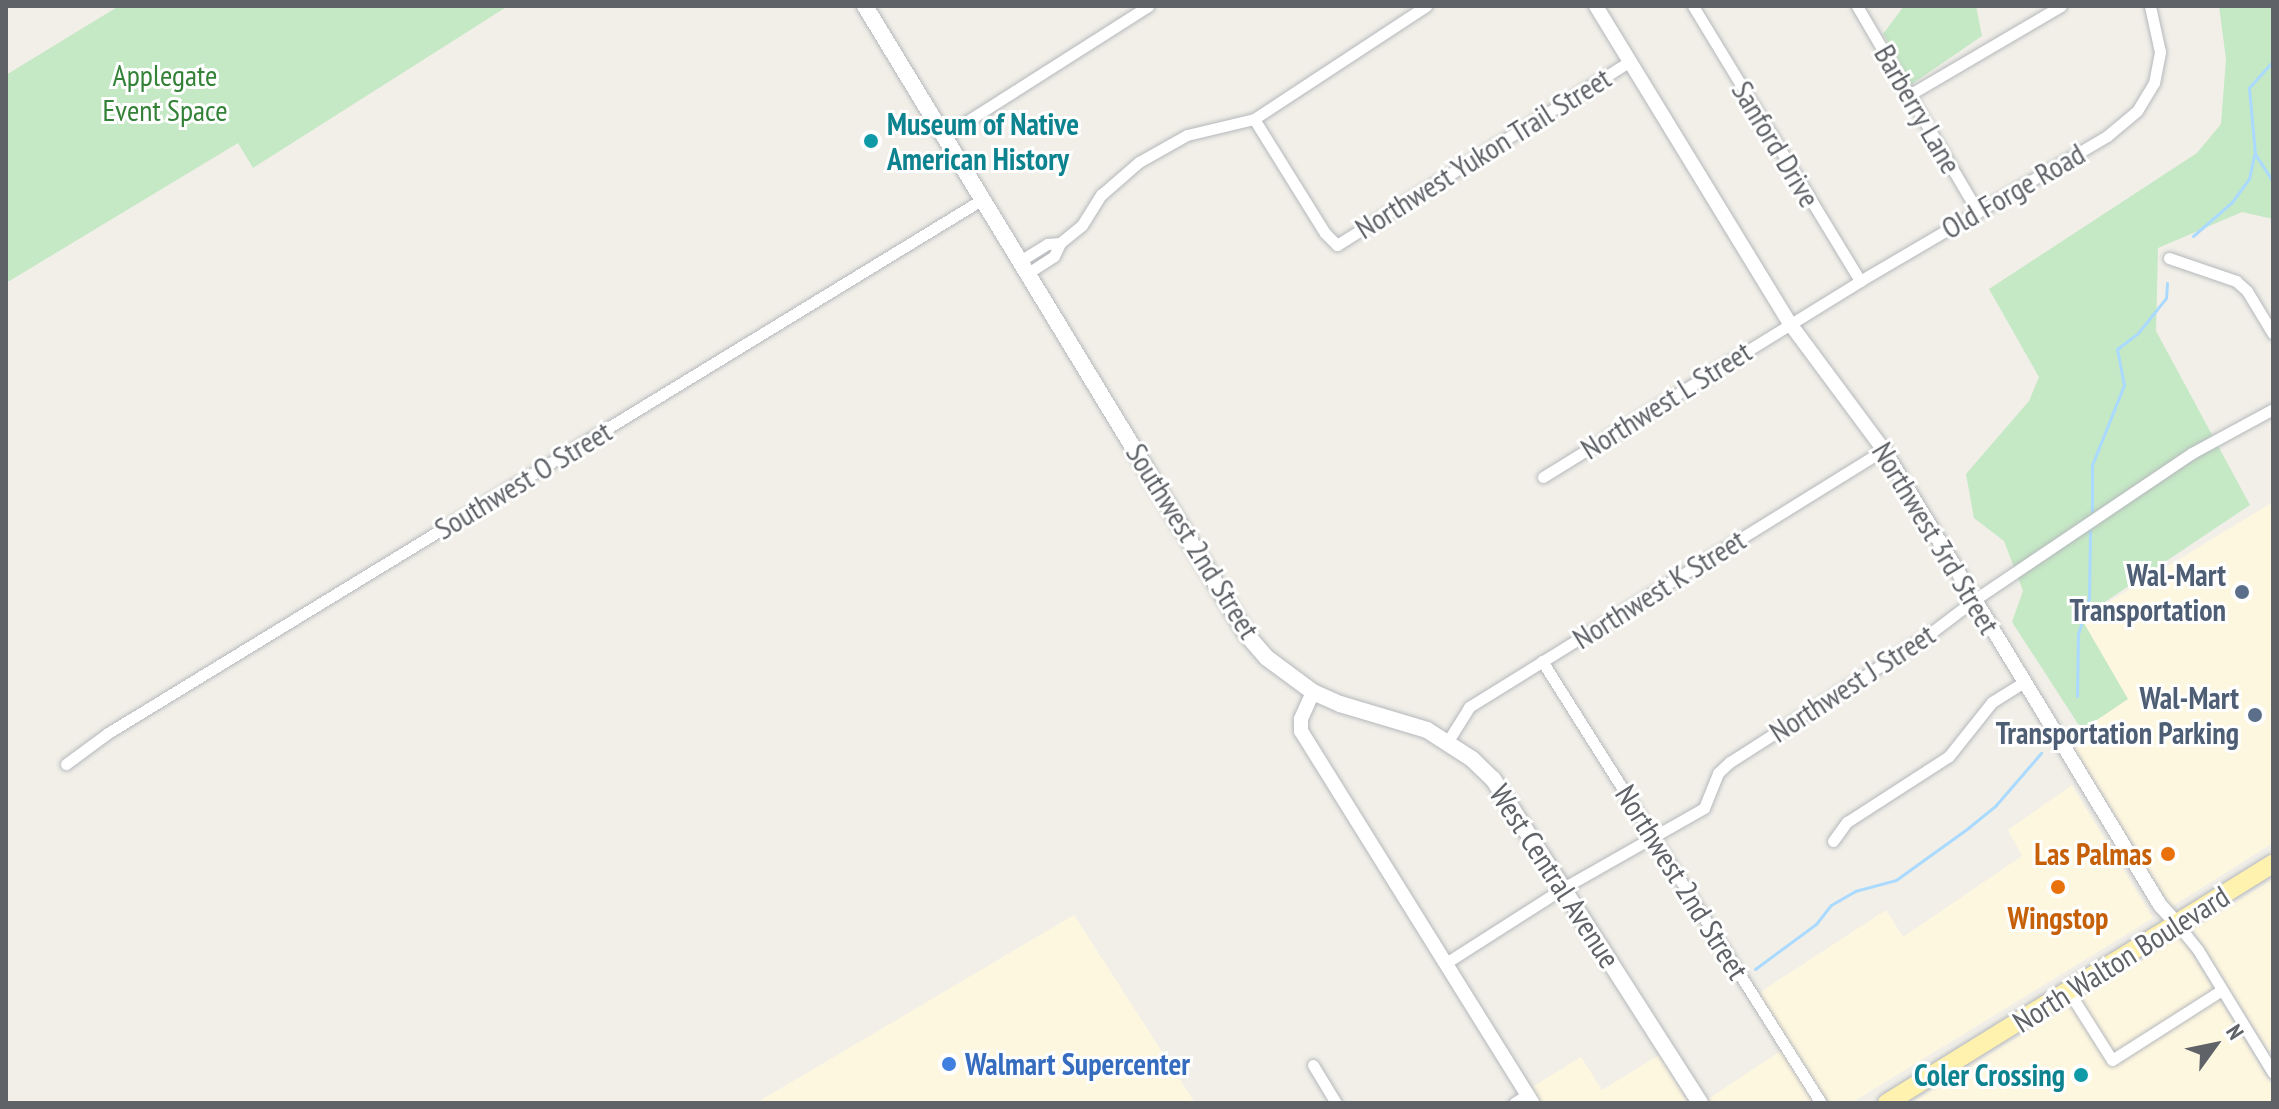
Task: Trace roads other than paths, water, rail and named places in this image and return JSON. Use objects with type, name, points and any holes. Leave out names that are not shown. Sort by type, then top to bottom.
[{"type":"main road","name":"Southwest 2nd Street","points":[[865,6],[1247,635],[1267,658],[1313,692]]},
{"type":"main road","name":"West Central Avenue","points":[[1313,692],[1340,704],[1413,725],[1448,741],[1493,779],[1565,887],[1700,1103]]},
{"type":"main road","name":"North Walton Boulevard","points":[[1887,1103],[2273,864]]},
{"type":"street","points":[[1024,267],[1054,256],[1060,243],[1082,225],[1116,179],[1139,162],[1187,135],[1254,119],[1426,6]]},
{"type":"street","name":"Northwest 3rd Street","points":[[1596,6],[1791,325],[1884,450],[2160,905],[2191,940],[2269,1059],[2273,1073]]},
{"type":"street","name":"Sanford Drive","points":[[1693,6],[1860,281]]},
{"type":"street","name":"Barberry Lane","points":[[1857,6],[1978,212]]},
{"type":"street","points":[[1909,95],[2061,6]]},
{"type":"street","name":"Old Forge Road","points":[[1791,325],[2107,136],[2137,111],[2154,83],[2160,52],[2150,6]]},
{"type":"street","points":[[944,136],[1144,7]]},
{"type":"street","name":"Northwest Yukon Trail Street","points":[[1254,119],[1325,233],[1337,245],[1630,61]]},
{"type":"street","name":"Southwest O Street","points":[[66,764],[108,733],[983,199]]},
{"type":"street","points":[[2169,258],[2236,281],[2247,291],[2273,334]]},
{"type":"street","name":"Northwest L Street","points":[[1543,477],[1791,325]]},
{"type":"street","name":"Northwest J Street","points":[[1446,963],[1565,887],[1704,808],[1718,773],[1730,762],[1924,638],[1974,600],[2192,453],[2273,409]]},
{"type":"street","name":"Northwest K Street","points":[[1448,741],[1469,707],[1884,450]]},
{"type":"street","name":"Northwest 2nd Street","points":[[1542,661],[1821,1103]]},
{"type":"street","points":[[1833,841],[1847,822],[1949,756],[1992,702],[2024,682]]},
{"type":"street","points":[[1313,692],[1301,719],[1301,731],[1531,1099],[1514,1103]]},
{"type":"street","points":[[2069,992],[2112,1060],[2222,990]]},
{"type":"street","points":[[1313,1065],[1336,1103]]},
{"type":"waterway","points":[[2273,61],[2249,88],[2255,154],[2273,182]]},
{"type":"waterway","points":[[2193,236],[2232,202],[2249,179],[2254,156]]},
{"type":"waterway","points":[[2092,511],[2092,465],[2124,385],[2117,349],[2138,333],[2166,298],[2167,283]]},
{"type":"waterway","points":[[2077,696],[2078,634],[2089,597],[2090,531]]},
{"type":"waterway","points":[[1755,969],[1816,924],[1831,905],[1855,891],[1896,880],[1968,828],[1996,805],[2041,753]]},
{"type":"place","name":"Museum of Native American History","points":[[871,141]]},
{"type":"place","name":"Wal-Mart Transportation","points":[[2242,592]]},
{"type":"place","name":"Wal-Mart Transportation Parking","points":[[2255,715]]},
{"type":"place","name":"Las Palmas","points":[[2168,854]]},
{"type":"place","name":"Wingstop","points":[[2058,887]]},
{"type":"place","name":"Walmart Supercenter","points":[[949,1064]]},
{"type":"place","name":"Coler Crossing","points":[[2081,1075]]},
{"type":"park label","name":"Applegate Event Space","points":[[165,92]]}]
